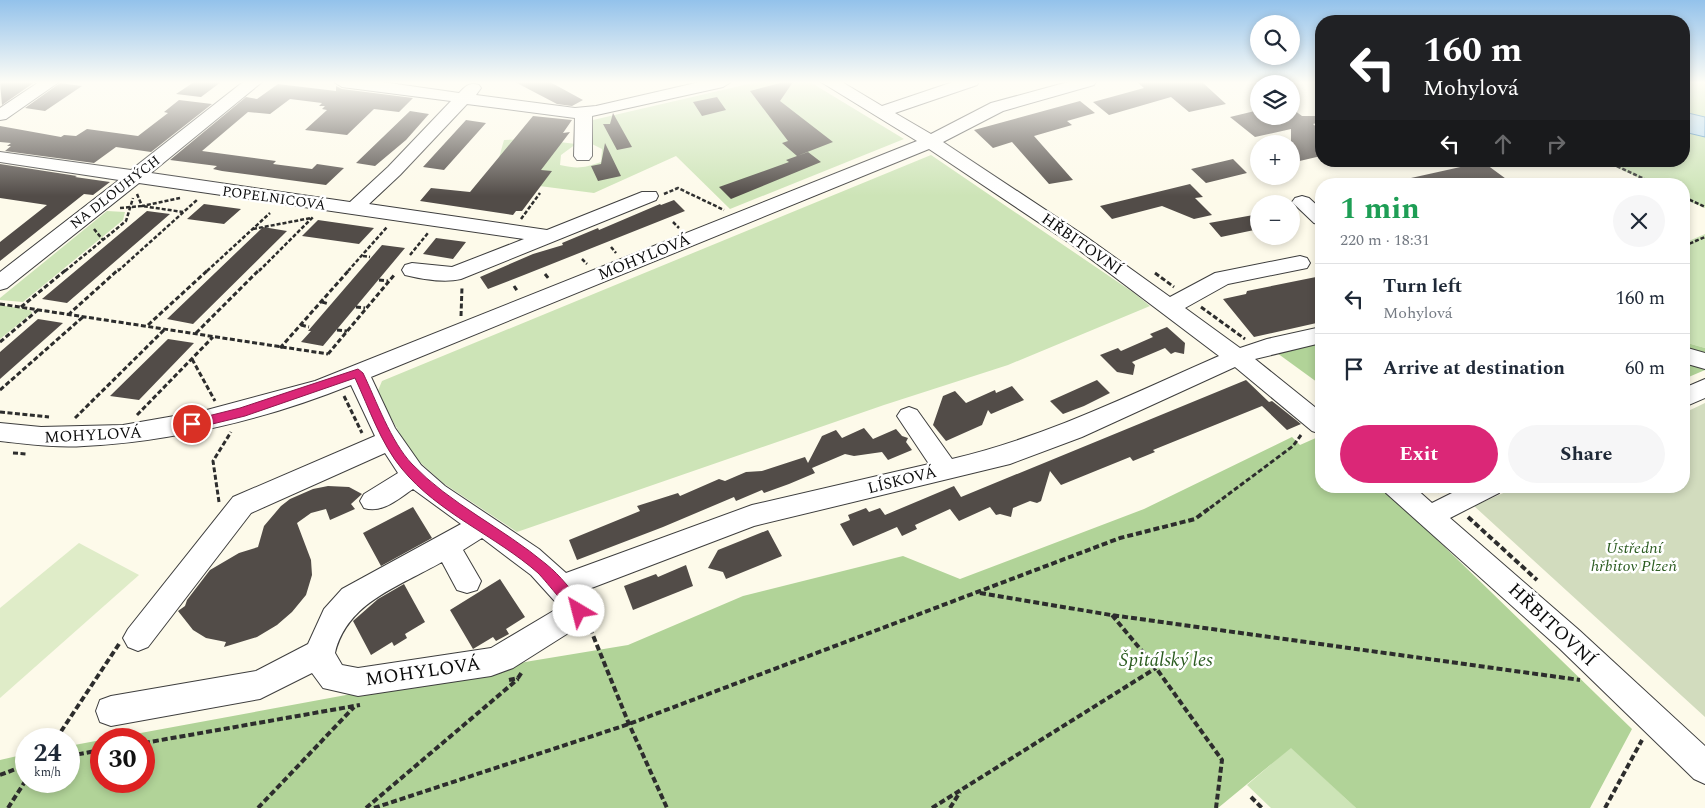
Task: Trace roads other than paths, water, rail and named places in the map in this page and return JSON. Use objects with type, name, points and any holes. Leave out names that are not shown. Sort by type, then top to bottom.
[{"type":"street","name":"NA DLOUHÝCH","points":[[0,283],[207,120]]},
{"type":"street","points":[[353,209],[394,171],[443,120]]},
{"type":"street","points":[[583,156],[584,120]]},
{"type":"street","name":"HŘBITOVNÍ","points":[[893,120],[930,142],[1078,240],[1169,306],[1237,357],[1314,429]]},
{"type":"street","name":"MOHYLOVÁ","points":[[4,442],[37,438],[144,432],[241,412],[358,373],[930,142],[970,120]]},
{"type":"street","name":"POPELNICOVÁ","points":[[0,156],[134,178],[548,236]]},
{"type":"street","points":[[406,266],[454,274],[649,196]]},
{"type":"street","points":[[1302,202],[1315,214]]},
{"type":"street","points":[[1169,306],[1213,280],[1300,262]]},
{"type":"street","name":"LÍSKOVÁ","points":[[561,587],[752,516],[1001,457],[1048,440],[1237,357],[1267,347],[1315,336]]},
{"type":"street","points":[[1690,357],[1705,361]]},
{"type":"street","points":[[358,373],[390,440],[406,465],[433,492],[482,524],[542,568],[561,587]]},
{"type":"street","points":[[1690,395],[1705,388]]},
{"type":"street","points":[[909,416],[946,469]]},
{"type":"street","points":[[130,639],[242,505],[390,440]]},
{"type":"street","points":[[373,501],[416,475]]},
{"type":"street","name":"HŘBITOVNÍ","points":[[1403,493],[1618,686],[1705,768]]},
{"type":"street","points":[[1430,516],[1476,493]]},
{"type":"street","points":[[111,711],[260,685],[320,653],[325,634],[334,618],[352,598],[447,546],[482,524]]},
{"type":"street","points":[[447,546],[467,580]]},
{"type":"street","name":"MOHYLOVÁ","points":[[320,653],[324,666],[334,678],[358,682],[491,662],[503,658],[579,611],[561,587]]},
{"type":"water","points":[[1690,120],[1705,120],[1705,137],[1690,133]]},
{"type":"park label","name":"Ústřední hřbitov Plzeň","points":[[1634,557]]},
{"type":"park label","name":"Špitálský les","points":[[1166,660]]}]
